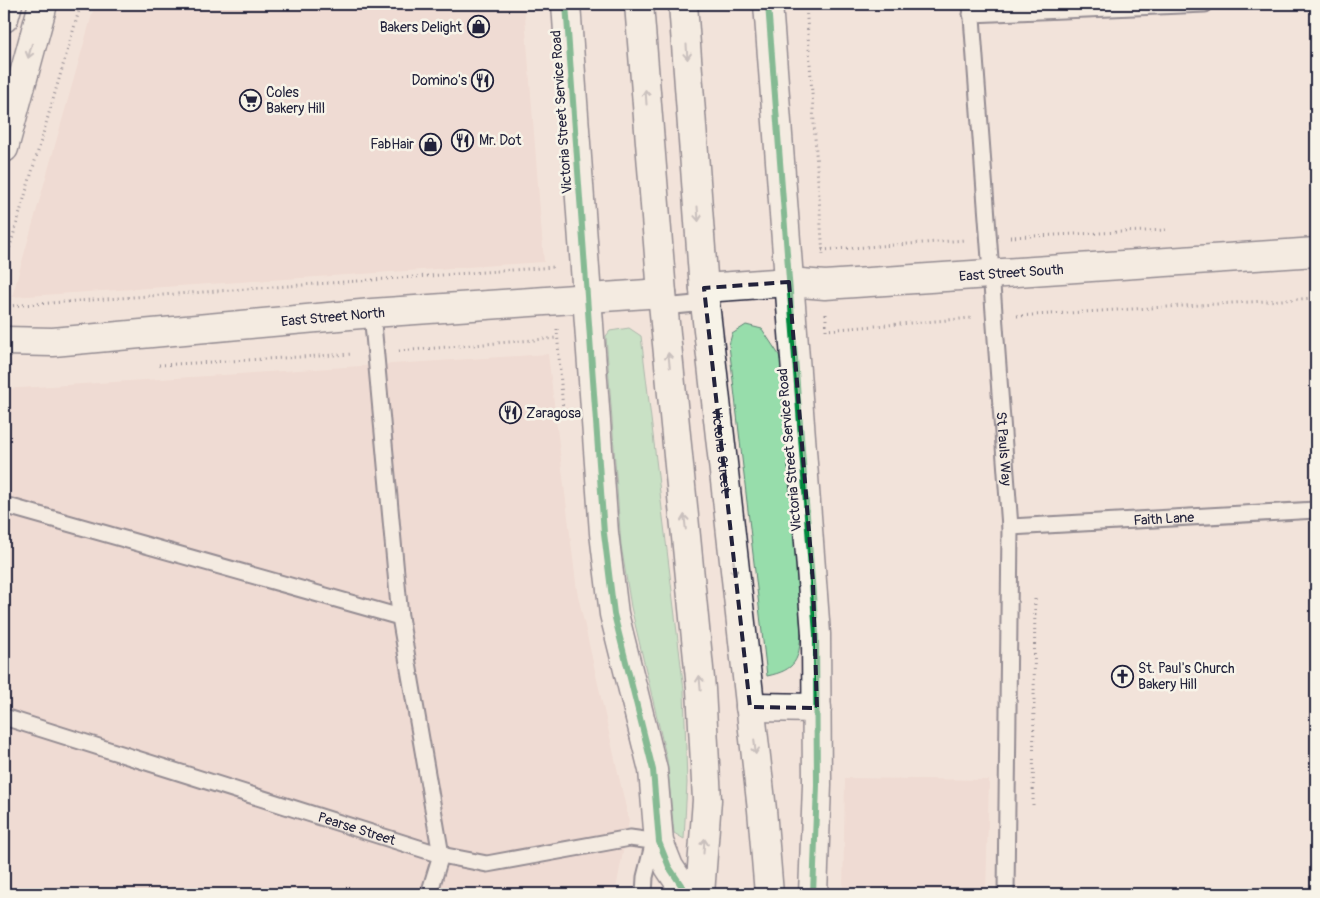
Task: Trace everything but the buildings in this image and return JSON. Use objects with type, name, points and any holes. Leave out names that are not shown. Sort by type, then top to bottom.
[{"type":"street","points":[[4,18],[8,4]]},
{"type":"street","points":[[4,148],[43,4]]},
{"type":"street","name":"Victoria Street Service Road","points":[[566,4],[604,533],[614,614],[653,770],[657,838]]},
{"type":"street","points":[[638,4],[663,300],[701,689],[707,800],[700,894]]},
{"type":"street","name":"Victoria Street","points":[[683,4],[705,296],[769,894]]},
{"type":"street","name":"Victoria Street Service Road","points":[[768,4],[788,282],[813,582],[817,708],[813,894]]},
{"type":"street","name":"East Street South","points":[[705,296],[788,282],[825,285],[1316,252]]},
{"type":"street","name":"East Street North","points":[[4,341],[53,342],[372,313],[587,299],[663,300]]},
{"type":"street","points":[[750,707],[817,708]]},
{"type":"street","points":[[657,838],[669,867],[687,894]]},
{"type":"lane","points":[[971,9],[1205,4]]},
{"type":"lane","name":"St Pauls Way","points":[[971,9],[1010,527],[1006,894]]},
{"type":"lane","points":[[663,300],[705,296]]},
{"type":"lane","points":[[372,313],[400,617],[441,855],[429,894]]},
{"type":"lane","points":[[4,506],[400,617]]},
{"type":"lane","name":"Faith Lane","points":[[1010,527],[1316,510]]},
{"type":"lane","name":"Pearse Street","points":[[4,716],[441,855],[487,864],[630,838],[657,838]]},
{"type":"lane","name":"Victoria Street Service Road","points":[[644,894],[645,877],[657,838]]},
{"type":"path","points":[[4,267],[81,4]]},
{"type":"path","points":[[806,4],[822,250],[988,238],[1167,230]]},
{"type":"path","points":[[8,306],[554,267]]},
{"type":"path","points":[[4,296],[8,306],[6,313]]},
{"type":"path","points":[[1018,316],[1316,298]]},
{"type":"path","points":[[826,330],[973,318]]},
{"type":"path","points":[[151,365],[376,353],[558,338],[562,411]]},
{"type":"path","points":[[1033,805],[1035,596]]},
{"type":"highlighted area","points":[[789,282],[813,582],[817,708],[750,707],[704,288]]},
{"type":"shaded area","points":[[95,4],[524,4],[544,262],[12,297]]},
{"type":"shaded area","points":[[548,354],[577,591],[629,821],[615,894],[4,894],[4,389]]},
{"type":"shaded area","points":[[845,778],[989,780],[986,894],[843,894]]},
{"type":"green space","points":[[746,325],[762,329],[779,355],[783,370],[801,633],[799,650],[794,662],[784,671],[767,676],[729,345],[732,334]]},
{"type":"green space","points":[[629,328],[641,336],[684,690],[687,783],[684,839],[674,833],[667,760],[631,607],[621,545],[606,336],[610,331]]},
{"type":"cycle path","points":[[566,4],[604,533],[614,614],[653,770],[659,842],[669,867],[687,894]]},
{"type":"cycle path","points":[[768,4],[816,634],[817,785],[813,894]]},
{"type":"place","name":"Bakers Delight","points":[[478,27]]},
{"type":"place","name":"Domino's","points":[[483,80]]},
{"type":"place","name":"Coles Bakery Hill","points":[[250,100]]},
{"type":"place","name":"Mr. Dot","points":[[463,140]]},
{"type":"place","name":"FabHair","points":[[430,144]]},
{"type":"place","name":"Zaragosa","points":[[510,413]]},
{"type":"place","name":"St. Paul's Church Bakery Hill","points":[[1122,676]]}]
